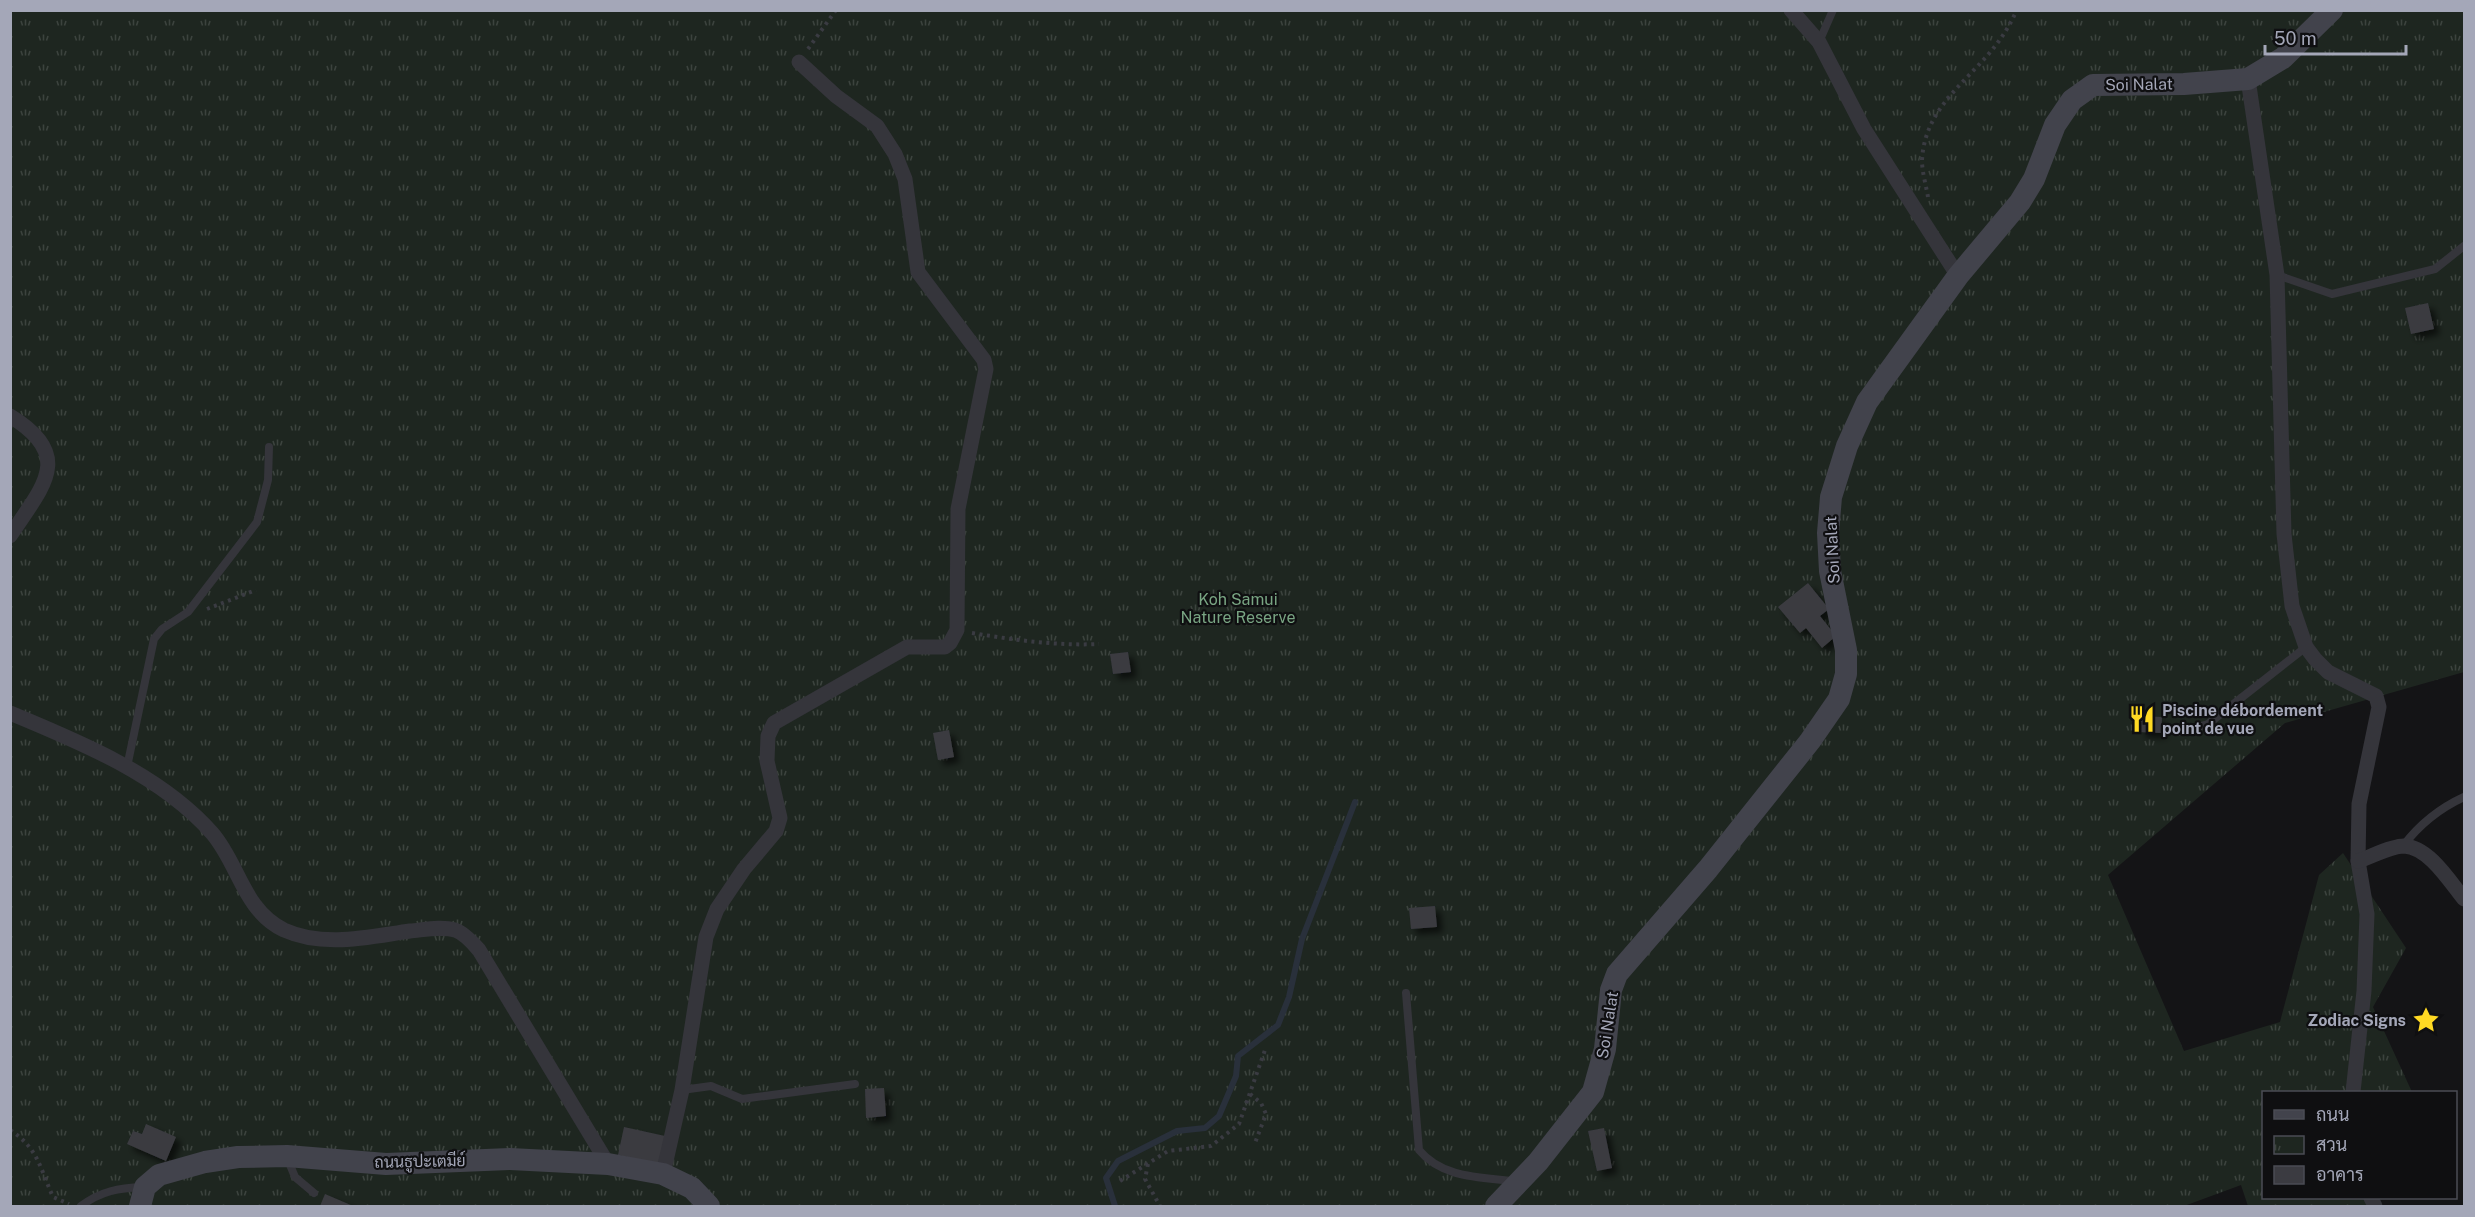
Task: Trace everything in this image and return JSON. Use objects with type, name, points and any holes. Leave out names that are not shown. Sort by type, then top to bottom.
[{"type":"street","points":[[1791,10],[1819,42],[1864,129],[1958,276]]},
{"type":"street","name":"Soi Nalat","points":[[1496,1206],[1538,1162],[1593,1092],[1605,1049],[1611,990],[1617,974],[1708,869],[1810,741],[1839,699],[1846,674],[1846,650],[1830,571],[1828,533],[1831,497],[1847,446],[1867,402],[1958,276],[2020,202],[2034,179],[2055,125],[2072,100],[2093,85],[2184,84],[2248,80],[2283,58],[2332,10]]},
{"type":"street","points":[[663,1174],[682,1090],[706,937],[717,909],[744,869],[776,831],[780,818],[767,761],[768,736],[774,723],[907,647],[945,646],[950,643],[957,630],[958,509],[986,369],[984,360],[918,272],[905,179],[895,154],[877,126],[836,96],[799,62]]},
{"type":"street","points":[[2248,80],[2277,275],[2284,534],[2292,606],[2306,647],[2328,672],[2376,696],[2379,707],[2359,804],[2358,861],[2367,914],[2364,991],[2353,1091]]},
{"type":"street","points":[[10,416],[37,436],[47,449],[48,464],[46,482],[10,536]]},
{"type":"street","points":[[10,713],[78,741],[127,767],[186,808],[213,835],[254,907],[282,928],[305,938],[342,940],[429,929],[455,930],[468,938],[479,950],[608,1164]]},
{"type":"street","points":[[2358,861],[2403,846],[2418,850],[2429,858],[2464,898]]},
{"type":"street","name":"ถนนธูปะเตมีย์","points":[[142,1197],[159,1175],[205,1162],[238,1157],[287,1156],[386,1164],[510,1159],[608,1164],[663,1174],[692,1188],[709,1206]]},
{"type":"lane","points":[[1819,42],[1833,10]]},
{"type":"lane","points":[[2277,275],[2332,294],[2435,269],[2464,246]]},
{"type":"lane","points":[[127,767],[154,639],[162,629],[188,612],[257,522],[268,480],[269,447]]},
{"type":"lane","points":[[2180,732],[2208,724],[2306,647]]},
{"type":"lane","points":[[2403,846],[2415,831],[2436,814],[2464,797]]},
{"type":"lane","points":[[1406,993],[1419,1150],[1430,1162],[1453,1173],[1518,1182]]},
{"type":"lane","points":[[682,1090],[711,1086],[742,1099],[855,1084]]},
{"type":"lane","points":[[287,1156],[295,1177],[314,1193]]},
{"type":"lane","points":[[80,1206],[94,1196],[118,1188],[142,1197]]},
{"type":"path","points":[[799,62],[836,10]]},
{"type":"path","points":[[1929,201],[1922,162],[1925,142],[1933,123],[1954,87],[2000,40],[2017,10]]},
{"type":"path","points":[[188,612],[208,608],[256,590]]},
{"type":"path","points":[[957,630],[1026,642],[1099,644]]},
{"type":"path","points":[[1120,1181],[1168,1150],[1211,1146],[1239,1124],[1265,1050]]},
{"type":"path","points":[[1250,1094],[1261,1102],[1266,1114],[1255,1143]]},
{"type":"path","points":[[10,1130],[27,1140],[36,1154],[53,1197],[80,1206]]},
{"type":"path","points":[[1148,1163],[1145,1179],[1160,1206]]},
{"type":"green space","name":"Koh Samui Nature Reserve","points":[[10,11],[2464,11],[2464,672],[2285,723],[2108,875],[2184,1051],[2280,1022],[2319,875],[2343,853],[2406,948],[2373,1007],[2412,1091],[2262,1091],[2262,1199],[2368,1199],[2369,1206],[2248,1206],[2241,1185],[2184,1206],[11,1206]]},
{"type":"building","points":[[2428,303],[2434,329],[2411,334],[2405,308]]},
{"type":"building","points":[[1808,583],[1829,609],[1820,616],[1836,636],[1822,648],[1806,628],[1800,633],[1778,607]]},
{"type":"building","points":[[1128,652],[1131,672],[1113,674],[1110,654]]},
{"type":"building","points":[[2140,716],[2162,717],[2161,733],[2140,732]]},
{"type":"building","points":[[949,730],[954,757],[938,760],[933,733]]},
{"type":"building","points":[[1435,906],[1437,927],[1411,929],[1409,908]]},
{"type":"building","points":[[884,1088],[886,1116],[866,1118],[865,1089]]},
{"type":"building","points":[[146,1124],[176,1137],[166,1161],[127,1144],[133,1131],[142,1134]]},
{"type":"building","points":[[624,1127],[665,1136],[660,1164],[618,1155]]},
{"type":"building","points":[[1604,1128],[1612,1168],[1597,1171],[1588,1131]]},
{"type":"building","points":[[325,1194],[353,1206],[320,1206]]},
{"type":"waterway","points":[[1115,1206],[1106,1178],[1118,1161],[1177,1131],[1205,1128],[1219,1116],[1236,1076],[1238,1056],[1278,1025],[1289,997],[1302,939],[1355,802]]},
{"type":"place","name":"Piscine débordement point de vue","points":[[2142,719]]},
{"type":"place","name":"Zodiac Signs","points":[[2426,1020]]}]
